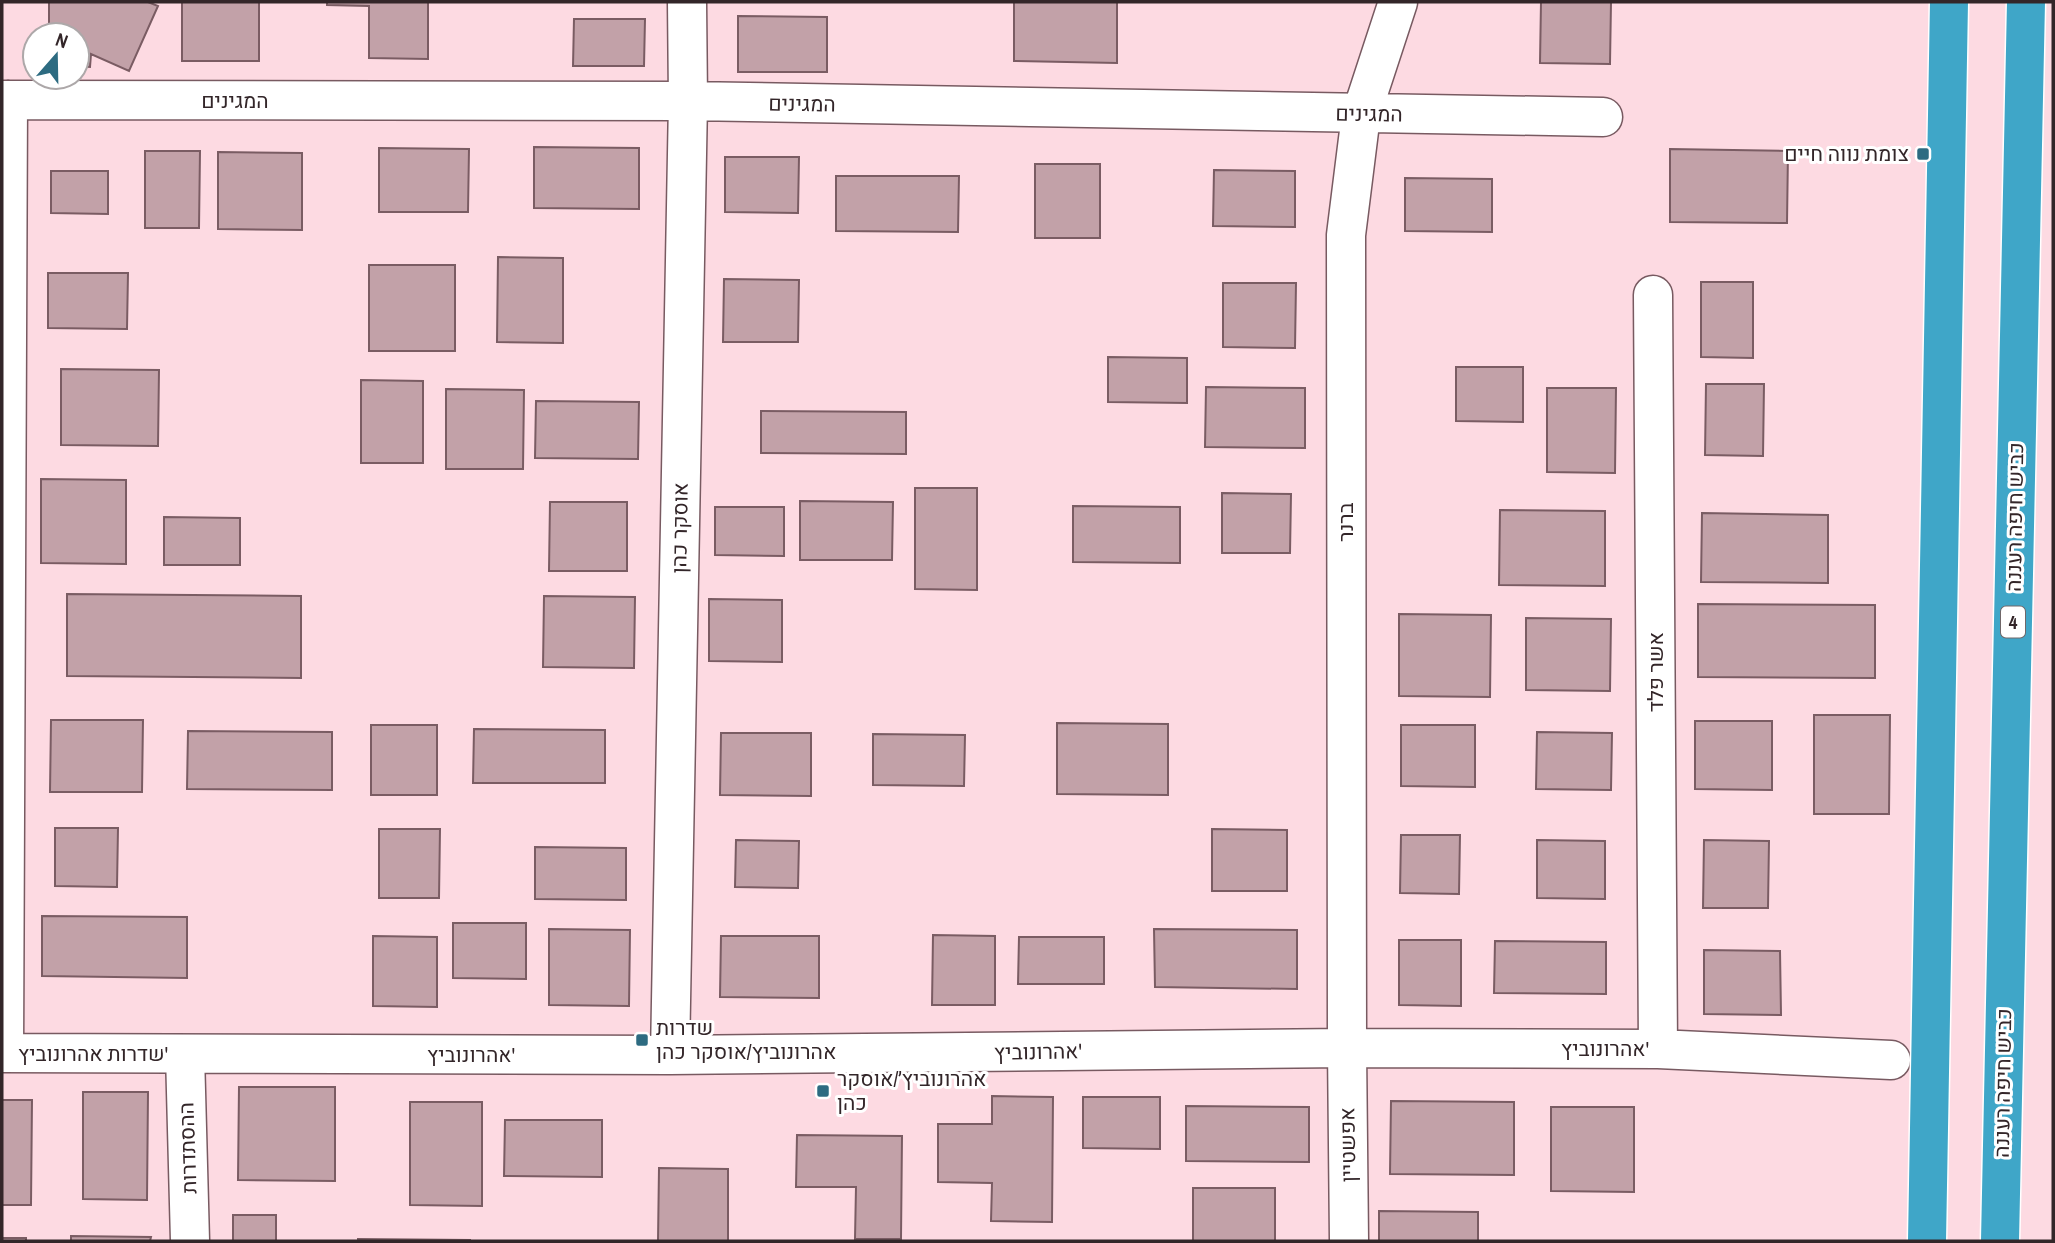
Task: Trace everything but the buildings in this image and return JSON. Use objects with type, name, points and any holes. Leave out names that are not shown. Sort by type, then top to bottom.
[{"type":"highway","points":[[1927,1241],[1949,2]]},
{"type":"highway","name":"כביש חיפה רעננה","points":[[2000,1241],[2026,2]]},
{"type":"street","name":"אוסקר כהן","points":[[670,1055],[688,102],[687,2]]},
{"type":"street","name":"ברנר","points":[[1347,1048],[1346,235],[1361,114],[1398,2]]},
{"type":"street","name":"המגינים","points":[[5,100],[688,102],[1603,117]]},
{"type":"street","points":[[3,1053],[5,100]]},
{"type":"street","name":"אשר פלד","points":[[1653,295],[1658,1049]]},
{"type":"street","name":"אהרונוביץ'","points":[[185,1054],[670,1055],[1347,1048],[1658,1049],[1891,1060]]},
{"type":"street","name":"אפשטיין","points":[[1347,1048],[1349,1241]]},
{"type":"street","name":"שדרות אהרונוביץ'","points":[[3,1053],[185,1054]]},
{"type":"street","name":"ההסתדרות","points":[[185,1054],[190,1241]]},
{"type":"place","name":"צומת נווה חיים","points":[[1923,154]]},
{"type":"place","name":"שדרות אהרונוביץ/אוסקר כהן","points":[[642,1040]]},
{"type":"place","name":"אהרונוביץ׳/אוסקר כהן","points":[[823,1091]]}]
